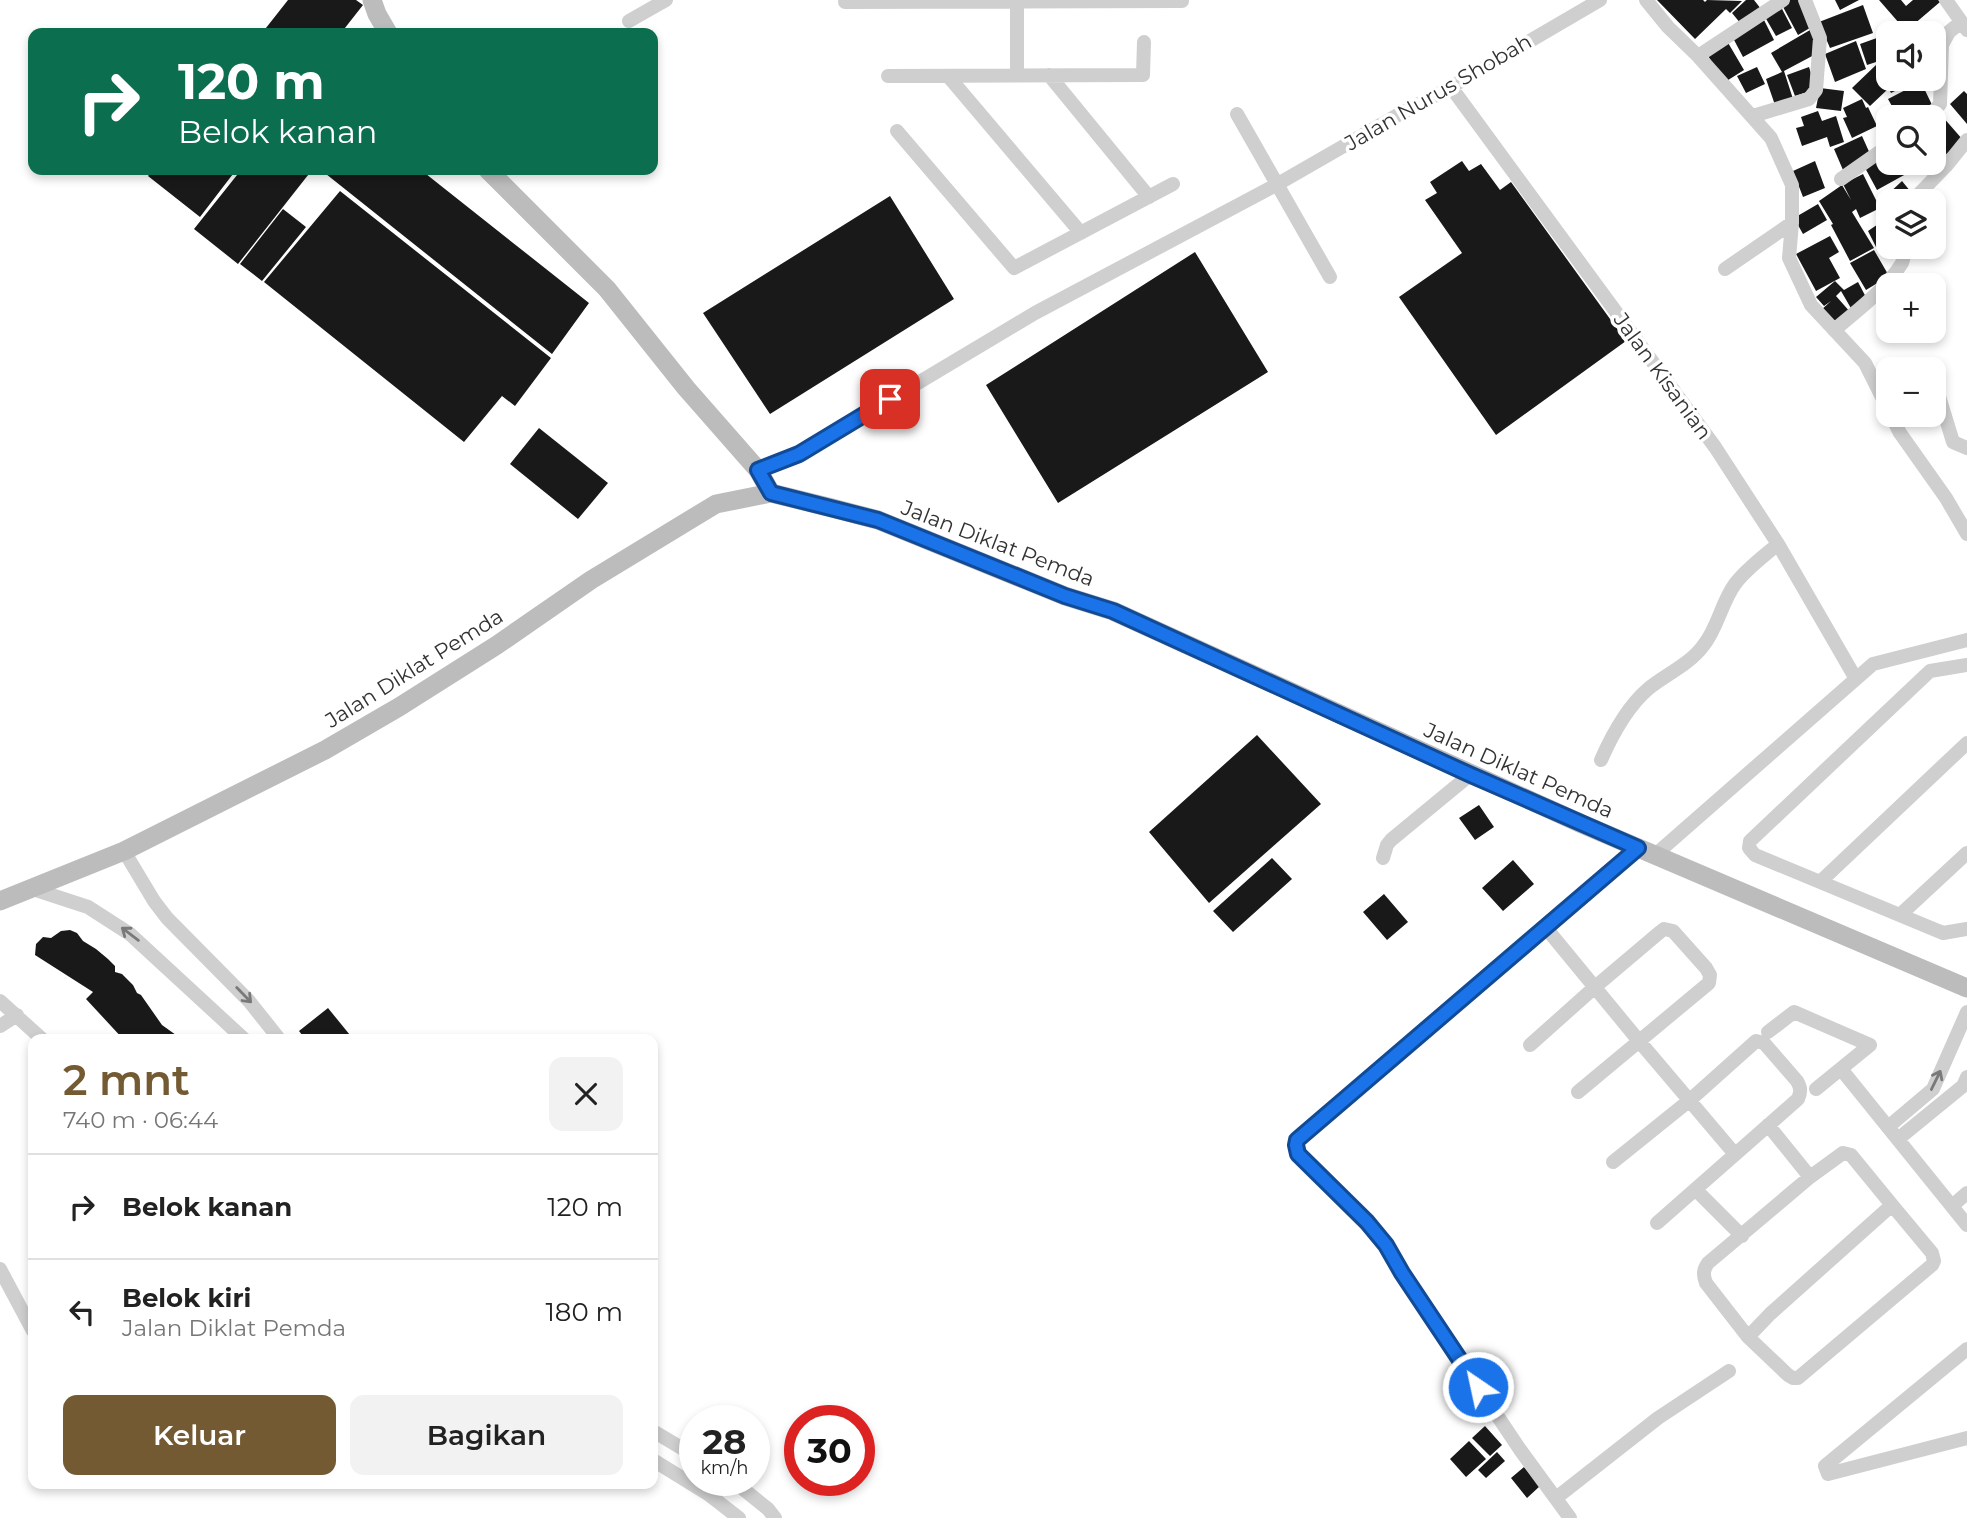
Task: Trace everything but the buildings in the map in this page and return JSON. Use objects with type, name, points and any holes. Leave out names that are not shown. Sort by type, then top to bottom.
[{"type":"street","points":[[372,0],[385,28]]},
{"type":"street","name":"Jalan Nurus Shobah","points":[[758,470],[799,454],[1035,313],[1276,184],[1600,0]]},
{"type":"street","points":[[1646,0],[1771,138],[1792,185],[1789,258],[1811,305],[1865,363],[1876,385]]},
{"type":"street","points":[[1698,56],[1783,0]]},
{"type":"street","points":[[1753,116],[1809,99],[1816,90],[1820,37],[1805,0]]},
{"type":"street","points":[[1939,105],[1942,45],[1949,32],[1964,26],[1946,0]]},
{"type":"street","points":[[1017,1],[1017,75]]},
{"type":"street","points":[[845,2],[1182,1]]},
{"type":"street","points":[[629,21],[656,2]]},
{"type":"street","points":[[888,76],[1143,75],[1144,42]]},
{"type":"street","points":[[1049,75],[1149,197]]},
{"type":"street","points":[[948,76],[1080,233]]},
{"type":"street","name":"Jalan Kisanian","points":[[1451,87],[1715,447],[1778,544],[1856,678]]},
{"type":"street","points":[[1237,114],[1330,277]]},
{"type":"street","points":[[897,131],[1014,268],[1173,184]]},
{"type":"street","points":[[1924,189],[1967,139]]},
{"type":"street","points":[[1841,179],[1876,154]]},
{"type":"street","points":[[493,175],[607,289],[686,388],[758,470],[771,493]]},
{"type":"street","points":[[1725,269],[1792,223]]},
{"type":"street","points":[[1834,330],[1880,289],[1903,259]]},
{"type":"street","points":[[1946,419],[1953,442],[1967,448]]},
{"type":"street","points":[[1897,427],[1946,498],[1967,534]]},
{"type":"street","name":"Jalan Diklat Pemda","points":[[0,901],[124,851],[355,733],[497,645],[591,580],[716,504],[771,493],[878,520],[1065,596],[1113,611],[1471,775],[1967,988]]},
{"type":"street","points":[[1601,760],[1631,708],[1646,691],[1702,649],[1735,583],[1778,544]]},
{"type":"street","points":[[1570,1518],[1499,1419],[1386,1245],[1350,1204],[1298,1154],[1297,1140],[1873,664],[1967,640]]},
{"type":"street","points":[[1967,665],[1930,671],[1750,841],[1749,848],[1755,855],[1943,933],[1967,929]]},
{"type":"street","points":[[1820,882],[1967,743]]},
{"type":"street","points":[[1383,858],[1391,840],[1471,775]]},
{"type":"street","points":[[124,851],[167,918],[249,1000],[275,1034]]},
{"type":"street","points":[[1900,915],[1967,853]]},
{"type":"street","points":[[33,888],[88,907],[130,933],[239,1034]]},
{"type":"street","points":[[1530,1045],[1664,929],[1673,931],[1706,968],[1710,975],[1709,983],[1578,1093]]},
{"type":"street","points":[[1549,931],[1734,1153]]},
{"type":"street","points":[[0,1001],[37,1034]]},
{"type":"street","points":[[1768,1032],[1794,1012],[1870,1045],[1816,1089]]},
{"type":"street","points":[[1888,1127],[1933,1089],[1967,1012]]},
{"type":"street","points":[[0,1026],[17,1015]]},
{"type":"street","points":[[1613,1162],[1690,1100],[1753,1043],[1761,1041],[1773,1052],[1800,1087],[1798,1099],[1657,1223]]},
{"type":"street","points":[[1841,1069],[1967,1225]]},
{"type":"street","points":[[1898,1139],[1963,1086],[1967,1077]]},
{"type":"street","points":[[1768,1125],[1810,1177]]},
{"type":"street","points":[[1847,1153],[1851,1155],[1892,1205],[1932,1253],[1932,1265],[1798,1378],[1788,1375],[1748,1337],[1703,1276],[1708,1263],[1838,1156],[1847,1153]]},
{"type":"street","points":[[1696,1190],[1742,1236]]},
{"type":"street","points":[[1952,1206],[1967,1193]]},
{"type":"street","points":[[1748,1337],[1892,1205]]},
{"type":"street","points":[[0,1269],[28,1322]]},
{"type":"street","points":[[1967,1349],[1825,1466],[1828,1474],[1967,1438]]},
{"type":"street","points":[[1556,1498],[1658,1418],[1729,1371]]},
{"type":"street","points":[[658,1434],[679,1446]]},
{"type":"street","points":[[658,1463],[708,1494],[739,1518]]},
{"type":"street","points":[[752,1496],[775,1518]]},
{"type":"route","points":[[890,399],[799,454],[758,470],[771,493],[878,520],[1065,596],[1113,611],[1471,775],[1638,848],[1297,1140],[1298,1154],[1367,1222],[1386,1245],[1478,1387]]}]
